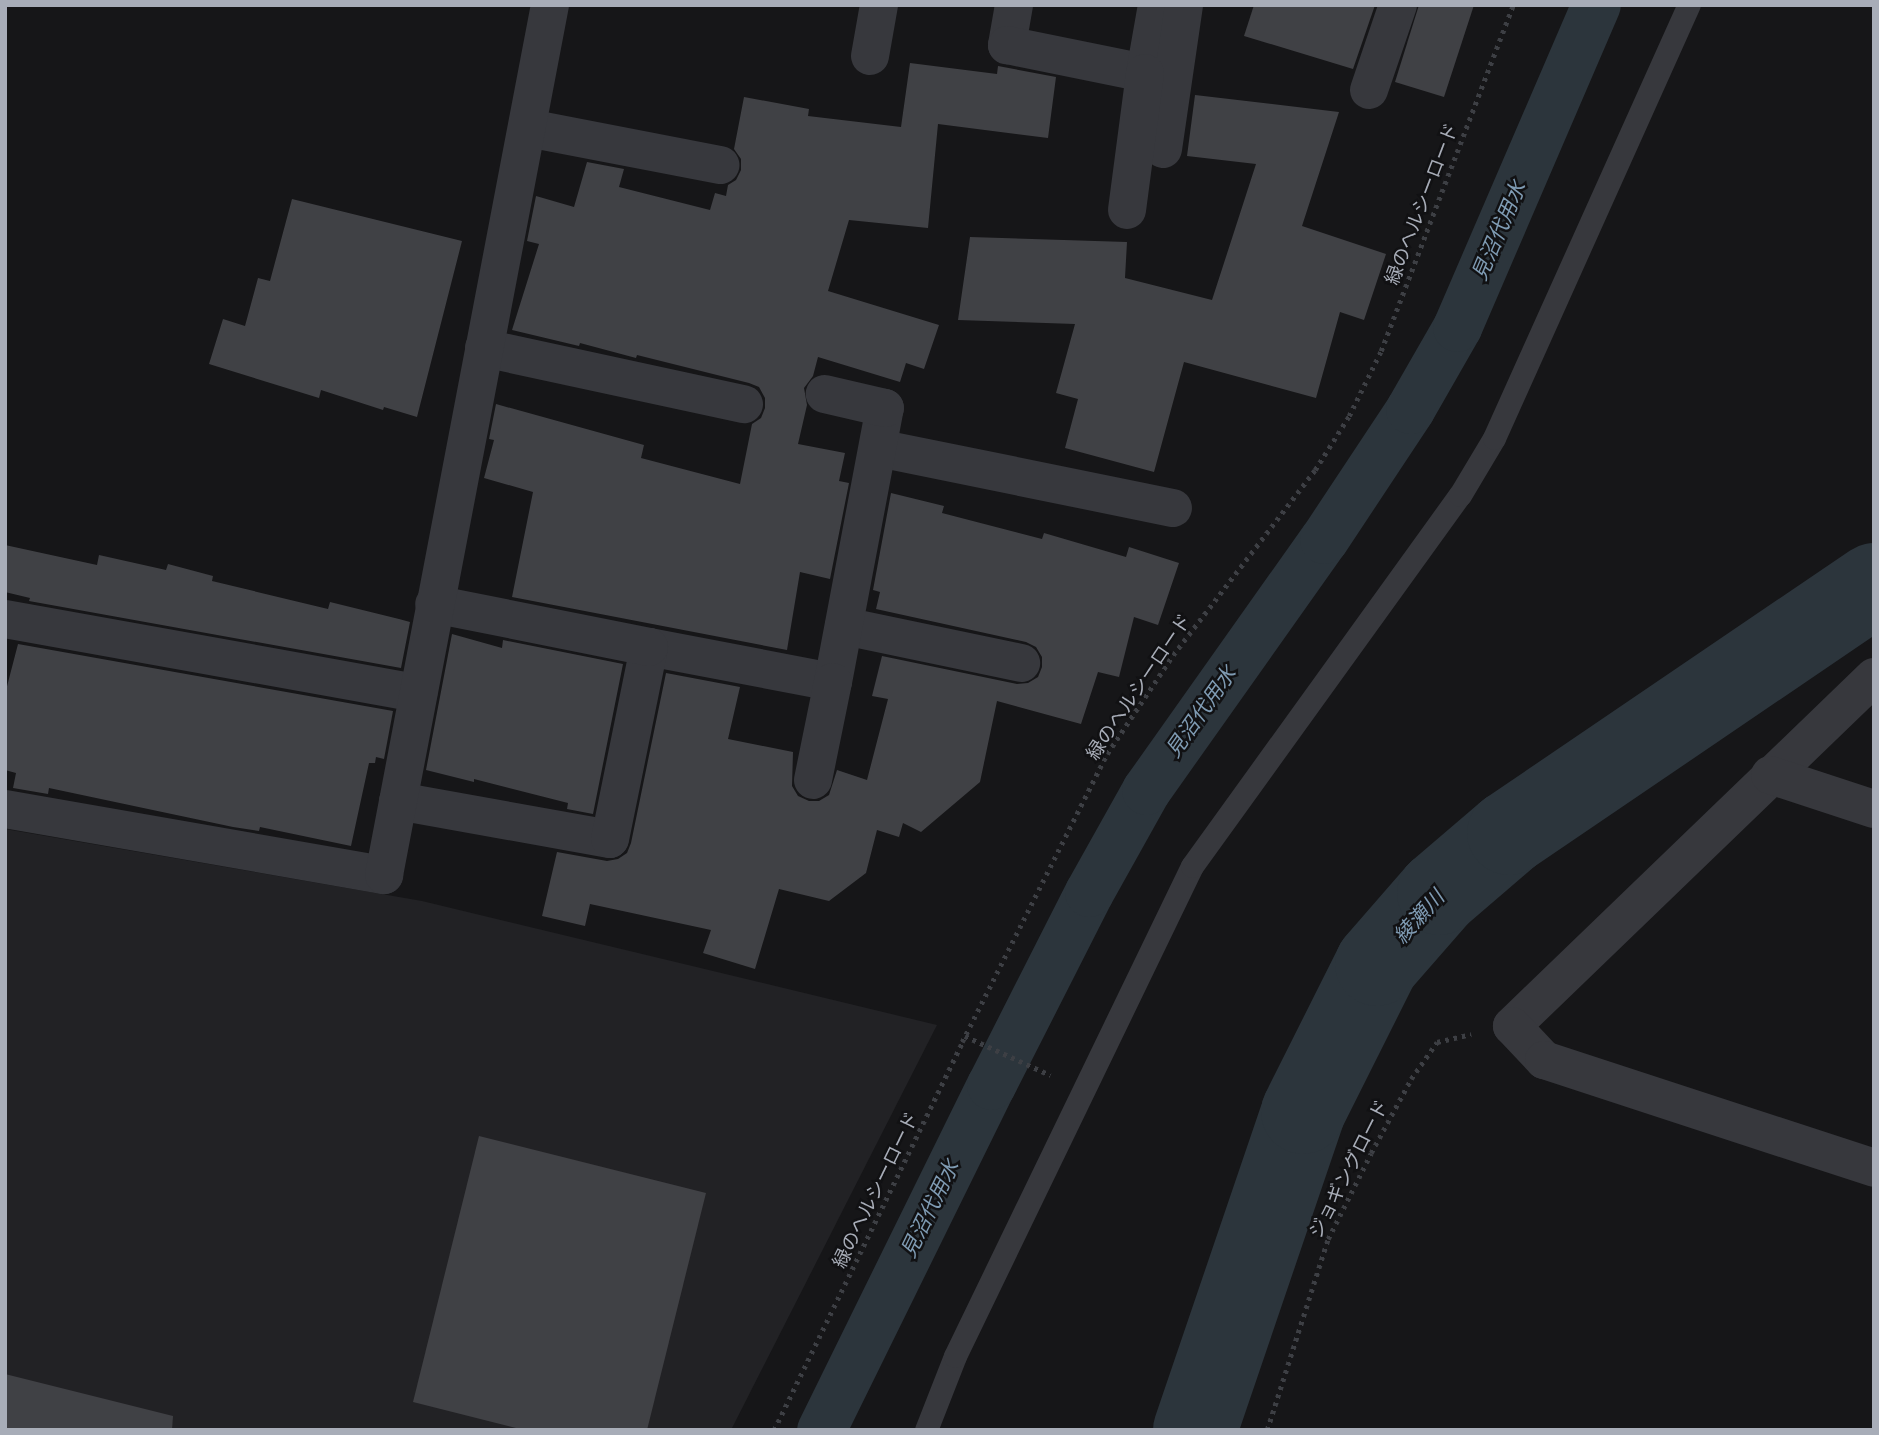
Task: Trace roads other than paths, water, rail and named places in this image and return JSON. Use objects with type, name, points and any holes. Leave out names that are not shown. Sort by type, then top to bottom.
[{"type":"street","points":[[5,809],[384,875],[550,5]]},
{"type":"street","points":[[870,56],[879,5]]},
{"type":"street","points":[[1014,5],[1006,45],[1145,73]]},
{"type":"street","points":[[1127,210],[1157,5]]},
{"type":"street","points":[[1163,149],[1184,5]]},
{"type":"street","points":[[1369,90],[1398,5]]},
{"type":"street","points":[[528,128],[720,165]]},
{"type":"street","points":[[484,348],[744,404]]},
{"type":"street","points":[[813,780],[885,408],[825,394]]},
{"type":"street","points":[[878,448],[1172,508]]},
{"type":"street","points":[[434,604],[833,682]]},
{"type":"street","points":[[5,619],[418,693]]},
{"type":"street","points":[[844,626],[1021,663]]},
{"type":"street","points":[[398,801],[610,839],[649,647]]},
{"type":"street","points":[[1874,677],[1512,1026],[1544,1060],[1874,1168]]},
{"type":"street","points":[[1770,775],[1874,809]]},
{"type":"lane","points":[[926,1430],[955,1356],[1192,866],[1460,495],[1494,438],[1689,5]]},
{"type":"waterway","name":"見沼代用水","points":[[821,1430],[1089,892],[1146,790],[1324,539],[1410,409],[1457,327],[1596,5]]},
{"type":"waterway","name":"綾瀬川","points":[[1195,1430],[1303,1112],[1377,964],[1439,893],[1509,833],[1874,585]]}]
